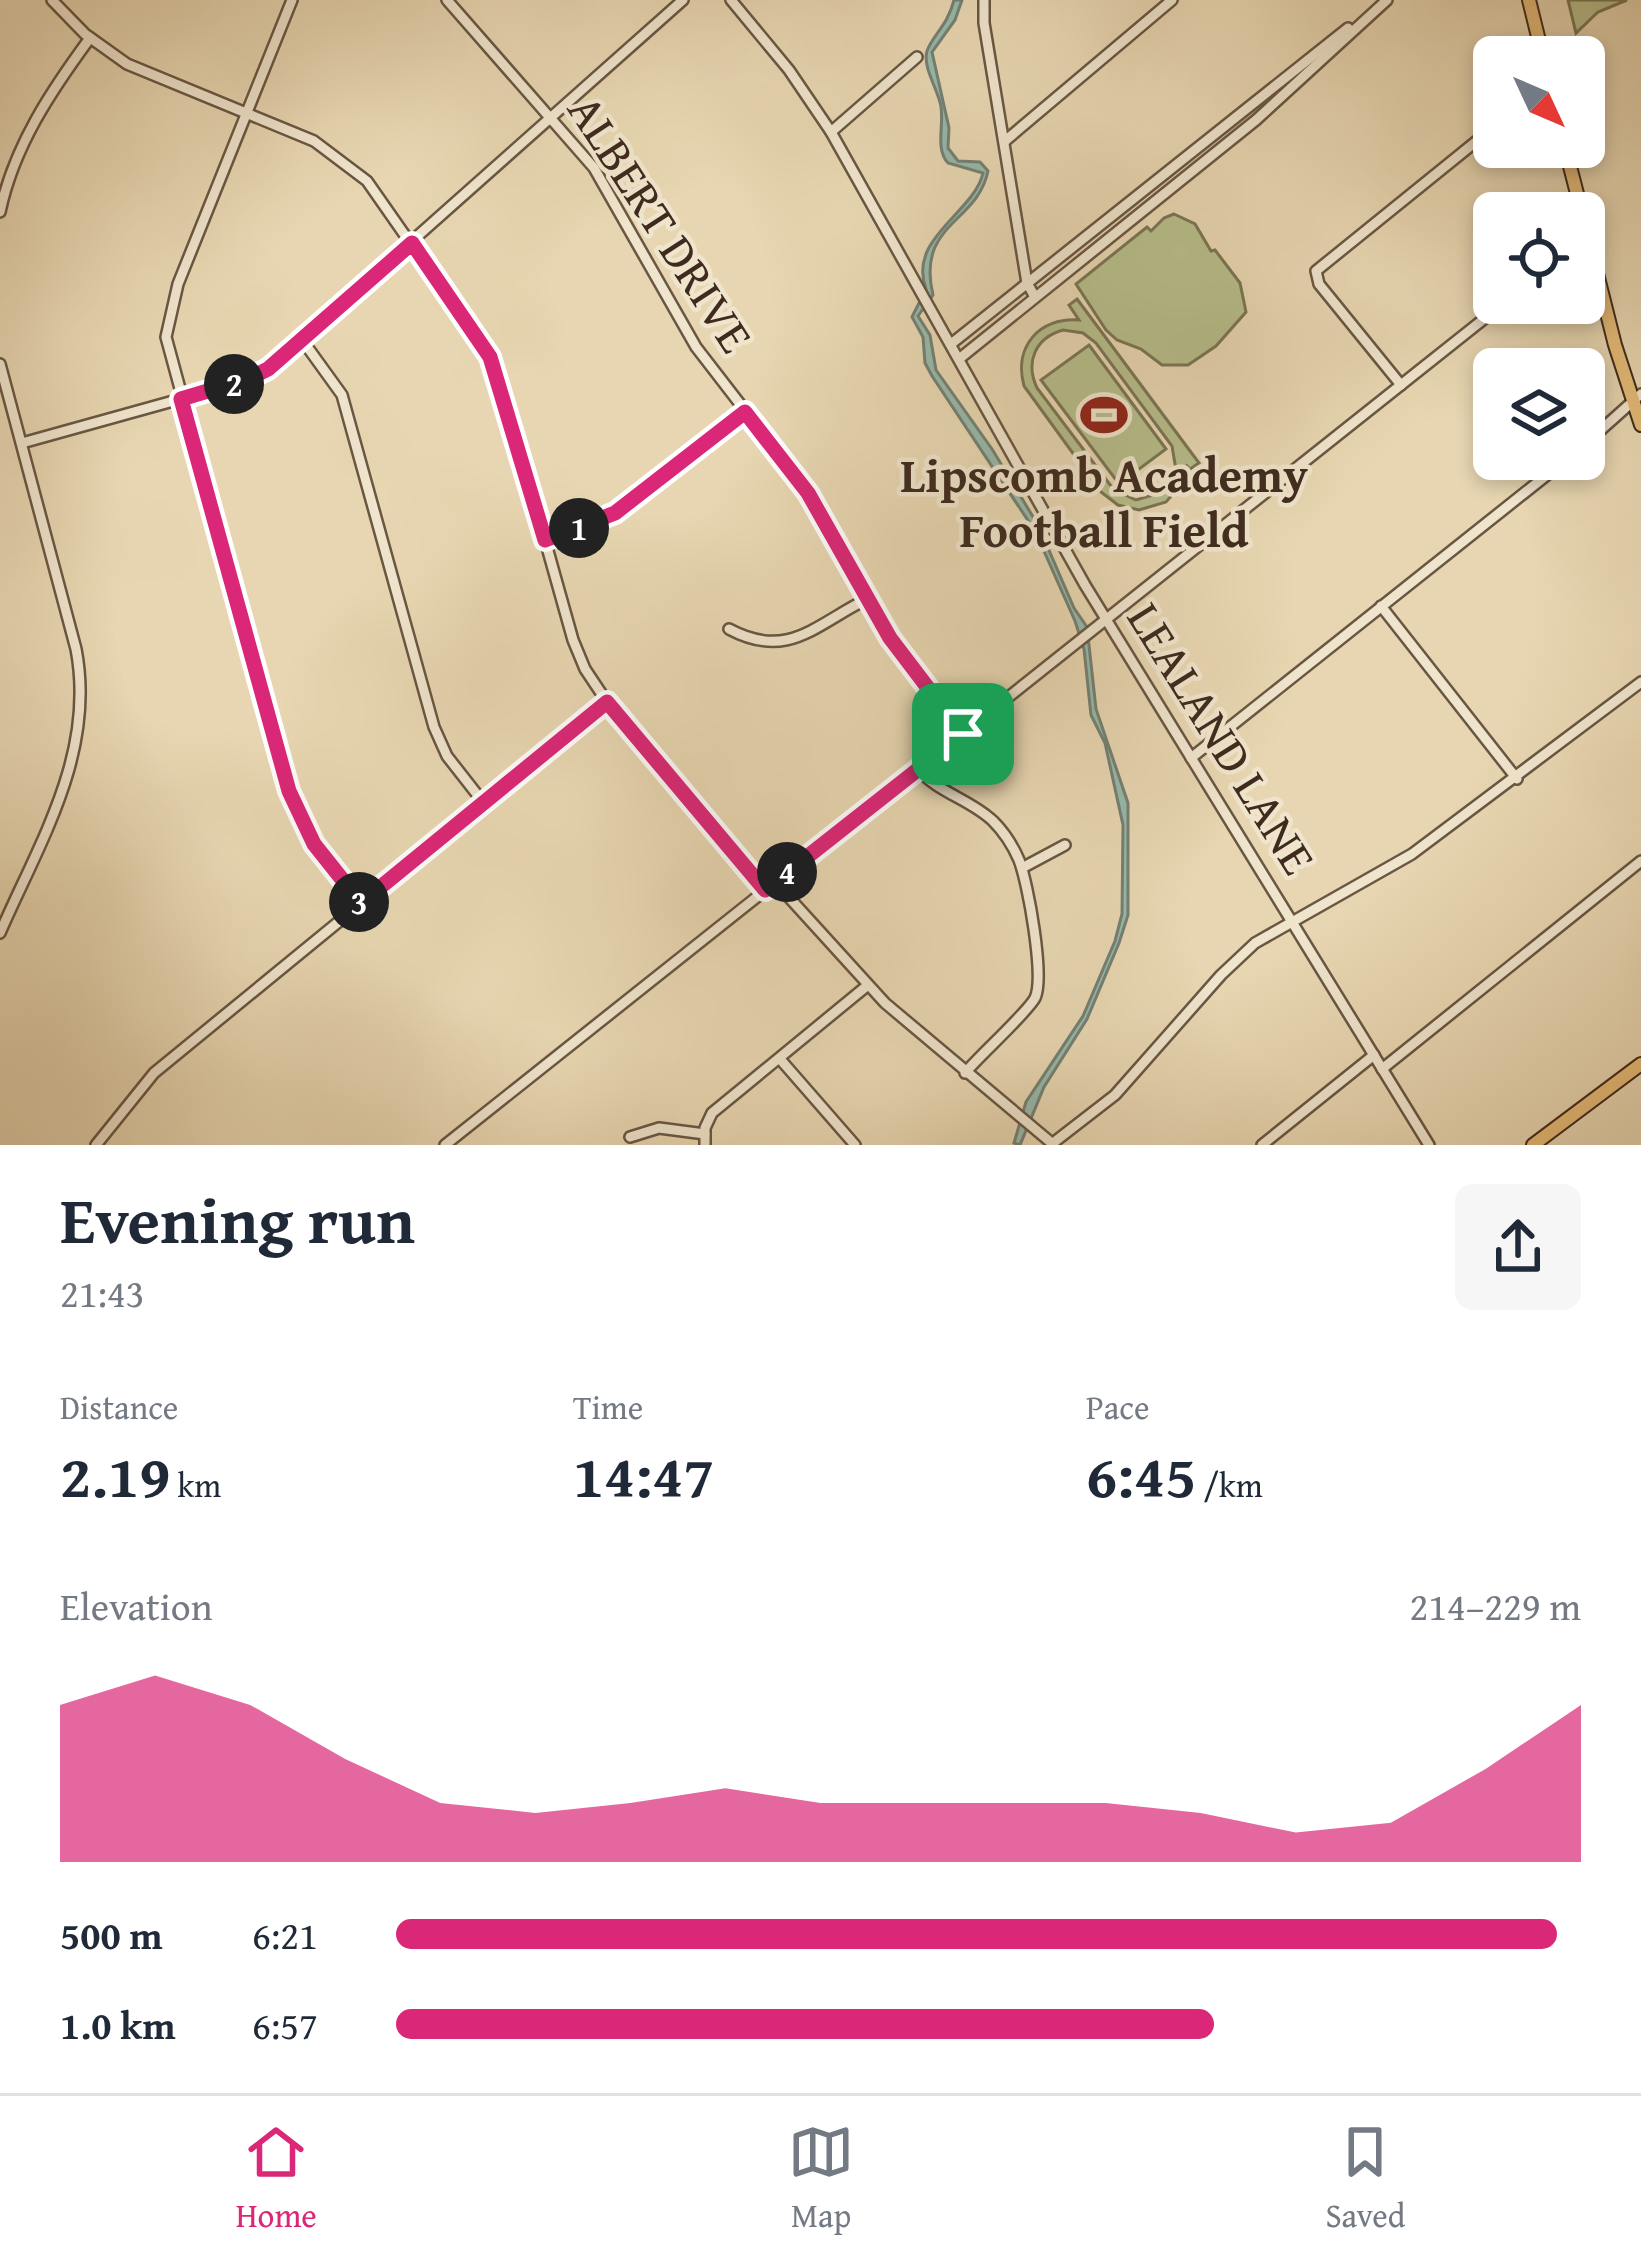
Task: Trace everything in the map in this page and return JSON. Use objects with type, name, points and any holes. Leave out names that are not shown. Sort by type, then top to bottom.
[{"type":"main road","points":[[1529,0],[1538,36]]},
{"type":"main road","points":[[1605,298],[1641,425]]},
{"type":"main road","points":[[1533,1145],[1641,1064]]},
{"type":"street","points":[[52,0],[90,38],[136,69],[314,140],[367,182],[490,357],[579,656],[607,702],[765,890]]},
{"type":"street","points":[[292,0],[178,284],[166,338],[289,791],[314,844],[361,903]]},
{"type":"street","name":"ALBERT DRIVE","points":[[447,0],[595,168],[686,332],[808,493],[898,650],[963,734]]},
{"type":"street","points":[[22,443],[257,375],[303,341],[682,0]]},
{"type":"street","name":"LEALAND LANE","points":[[730,0],[784,64],[831,132],[1106,620],[1429,1145]]},
{"type":"street","points":[[1005,141],[1172,0]]},
{"type":"street","points":[[959,359],[1256,120],[1387,0]]},
{"type":"street","points":[[983,2],[1028,283],[1035,297]]},
{"type":"street","points":[[951,344],[1338,34],[1363,20]]},
{"type":"street","points":[[0,212],[34,121],[90,38]]},
{"type":"street","points":[[831,132],[917,57]]},
{"type":"street","points":[[1401,385],[1322,287],[1316,271],[1473,144]]},
{"type":"street","points":[[447,1144],[1478,324]]},
{"type":"street","points":[[303,341],[342,395],[434,727],[447,756],[483,802]]},
{"type":"street","points":[[0,364],[76,649],[81,704],[61,798],[0,933]]},
{"type":"street","points":[[1605,426],[1636,399]]},
{"type":"street","points":[[545,540],[615,513],[745,412]]},
{"type":"street","points":[[1191,758],[1540,480]]},
{"type":"street","points":[[729,629],[760,643],[781,643],[866,600]]},
{"type":"street","points":[[1381,606],[1517,779]]},
{"type":"street","points":[[776,882],[868,985],[1053,1144],[1115,1094],[1233,962],[1293,920],[1412,854],[1641,682]]},
{"type":"street","points":[[96,1145],[154,1073],[607,702]]},
{"type":"street","points":[[917,768],[939,788],[992,820],[1022,868],[1038,975],[1036,996],[965,1073]]},
{"type":"street","points":[[1022,868],[1065,845]]},
{"type":"street","points":[[1382,1069],[1641,861]]},
{"type":"street","points":[[630,1137],[654,1128],[705,1140],[712,1113],[868,985]]},
{"type":"street","points":[[1262,1145],[1374,1055]]},
{"type":"street","points":[[781,1058],[855,1145]]},
{"type":"green space","points":[[1568,0],[1627,0],[1598,12],[1576,33]]},
{"type":"green space","points":[[1174,214],[1195,224],[1211,251],[1215,250],[1240,283],[1246,312],[1216,346],[1188,365],[1162,365],[1141,349],[1117,340],[1076,284],[1147,227],[1151,231]]},
{"type":"green space","points":[[1077,299],[1199,463],[1190,469],[1187,466],[1180,486],[1166,502],[1139,510],[1118,505],[1101,492],[1024,386],[1026,347],[1052,323],[1079,320],[1069,305]],"holes":[[[1063,330],[1083,333],[1096,343],[1172,446],[1176,470],[1160,493],[1136,500],[1114,490],[1037,388],[1032,369],[1039,345]]]},
{"type":"green space","name":"Lipscomb Academy Football Field","points":[[1089,345],[1166,449],[1119,484],[1041,380]]},
{"type":"shaded area","points":[[954,0],[962,0],[955,20],[932,52],[949,128],[948,148],[958,161],[980,162],[988,171],[972,203],[940,238],[930,271],[933,295],[918,316],[930,335],[936,370],[1038,525],[1087,627],[1096,709],[1128,803],[1128,915],[1087,1019],[1044,1087],[1020,1145],[1014,1143],[1026,1102],[1083,1016],[1115,941],[1122,914],[1123,825],[1105,743],[1091,715],[1084,649],[1075,621],[1035,531],[925,363],[923,337],[912,317],[926,289],[923,271],[933,240],[968,201],[983,173],[948,163],[944,157],[941,107],[927,64],[927,51]]},
{"type":"place","name":"Lipscomb Academy Football Field","points":[[1104,415]]},
{"type":"route","points":[[412,243],[490,357],[545,540],[615,513],[745,412],[808,493],[890,638],[963,734],[765,890],[607,702],[361,903],[314,844],[289,791],[181,399],[268,369],[412,243]]}]
